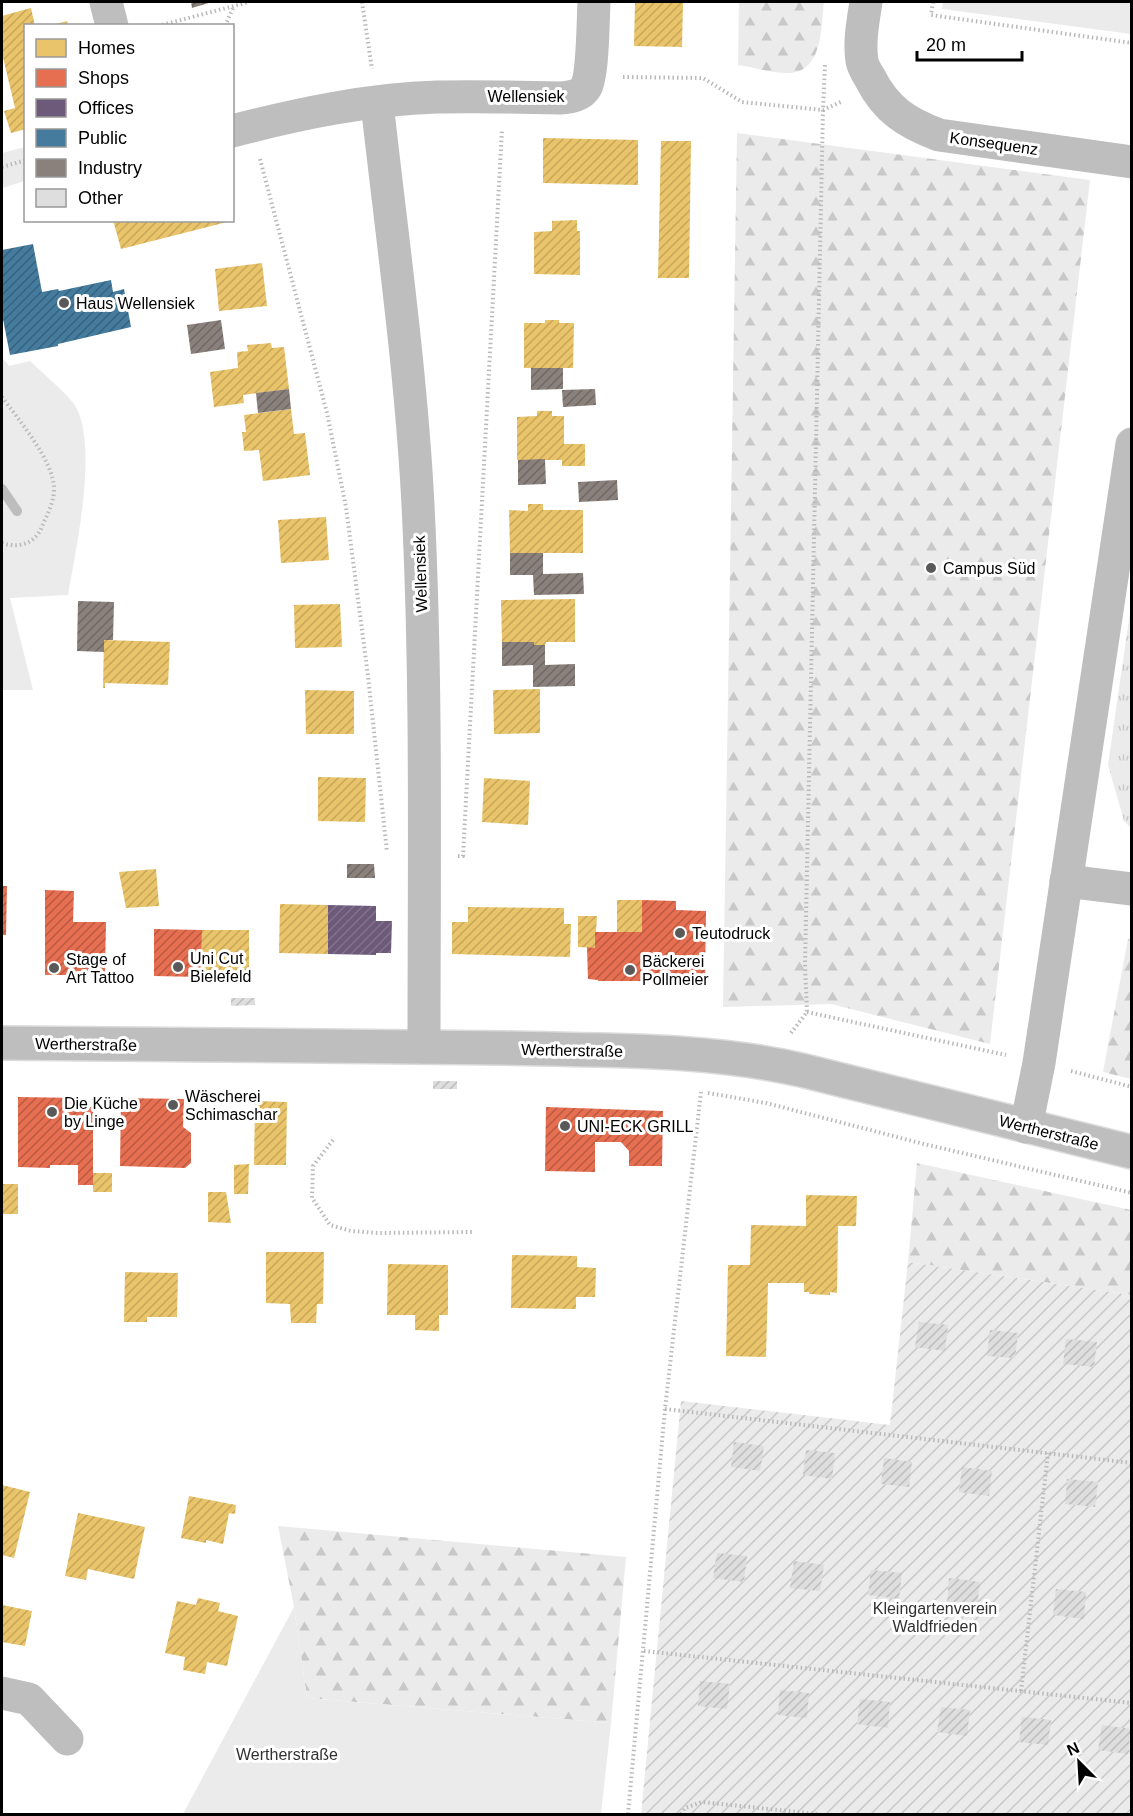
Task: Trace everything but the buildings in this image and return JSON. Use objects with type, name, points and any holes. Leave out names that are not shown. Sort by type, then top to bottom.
[{"type":"street","points":[[106,2],[112,24]]},
{"type":"street","points":[[589,76],[594,2]]},
{"type":"street","name":"Konsequenz","points":[[866,2],[861,36],[862,63],[874,87],[890,108],[914,126],[939,135],[1131,162]]},
{"type":"street","name":"Wellensiek","points":[[242,129],[309,113],[435,97],[561,98],[577,95],[585,88],[589,76]]},
{"type":"street","name":"Wellensiek","points":[[377,103],[411,405],[418,502],[421,576],[424,1047]]},
{"type":"street","points":[[1026,1127],[1039,1063],[1131,444]]},
{"type":"street","points":[[1066,881],[1131,890]]},
{"type":"street","name":"Wertherstraße","points":[[2,1043],[561,1049],[710,1054],[758,1060],[1131,1152]]},
{"type":"street","points":[[2,1693],[29,1699],[67,1739]]},
{"type":"path","points":[[165,24],[249,2]]},
{"type":"path","points":[[362,2],[370,55]]},
{"type":"path","points":[[933,2],[931,15],[1131,43]]},
{"type":"path","points":[[226,24],[234,5]]},
{"type":"path","points":[[589,76],[703,78],[742,102],[823,110],[874,87]]},
{"type":"path","points":[[242,129],[302,322],[327,413],[346,507],[388,856],[463,856],[504,97]]},
{"type":"path","points":[[823,110],[805,953],[807,1012],[1039,1063],[1131,1087]]},
{"type":"path","points":[[2,167],[24,161]]},
{"type":"path","points":[[2,397],[33,439],[51,473],[54,489],[51,508],[38,536],[26,544],[12,546],[2,543]]},
{"type":"path","points":[[690,1091],[766,1103],[924,1144],[1131,1192]]},
{"type":"path","points":[[628,1815],[665,1409],[701,1092]]},
{"type":"path","points":[[333,1140],[313,1166],[312,1198],[330,1225],[351,1231],[370,1232],[472,1232]]},
{"type":"path","points":[[665,1409],[1131,1463]]},
{"type":"path","points":[[1021,1691],[1048,1453]]},
{"type":"path","points":[[644,1651],[1131,1703]]},
{"type":"path","points":[[681,1815],[685,1808],[702,1802],[817,1815]]},
{"type":"green space","points":[[739,2],[824,2],[821,35],[814,57],[808,65],[800,71],[783,73],[738,65]]},
{"type":"green space","points":[[943,2],[1131,2],[1131,34],[942,9]]},
{"type":"green space","name":"Campus Süd","points":[[737,133],[1090,180],[990,1044],[831,1004],[723,1007]]},
{"type":"green space","points":[[24,147],[24,181],[2,188],[2,153]]},
{"type":"green space","points":[[2,357],[9,366],[30,361],[68,397],[76,407],[82,425],[85,447],[80,526],[68,595],[10,598],[33,690],[2,690]]},
{"type":"green space","points":[[1131,605],[1131,828],[1124,821],[1108,765]]},
{"type":"green space","points":[[1128,939],[1132,940],[1131,1079],[1103,1072]]},
{"type":"green space","points":[[917,1163],[1131,1210],[1131,1295],[908,1262]]},
{"type":"green space","name":"Kleingartenverein Waldfrieden","points":[[908,1262],[1131,1295],[1131,1814],[641,1814],[681,1401],[890,1425]]},
{"type":"green space","points":[[278,1526],[626,1557],[611,1723],[307,1698],[294,1607]]},
{"type":"green space","name":"Wertherstraße","points":[[294,1607],[307,1698],[611,1723],[601,1814],[183,1814]]},
{"type":"waterway","points":[[2,489],[17,511]]},
{"type":"place","name":"Haus Wellensiek","points":[[64,303]]},
{"type":"place","name":"Campus Süd","points":[[931,568]]},
{"type":"place","name":"Teutodruck","points":[[680,933]]},
{"type":"place","name":"Uni Cut Bielefeld","points":[[178,967]]},
{"type":"place","name":"Stage of Art Tattoo","points":[[54,968]]},
{"type":"place","name":"Bäckerei Pollmeier","points":[[630,970]]},
{"type":"place","name":"Wäscherei Schimaschar","points":[[173,1105]]},
{"type":"place","name":"Die Küche by Linge","points":[[52,1112]]},
{"type":"place","name":"UNI-ECK GRILL","points":[[565,1126]]}]
